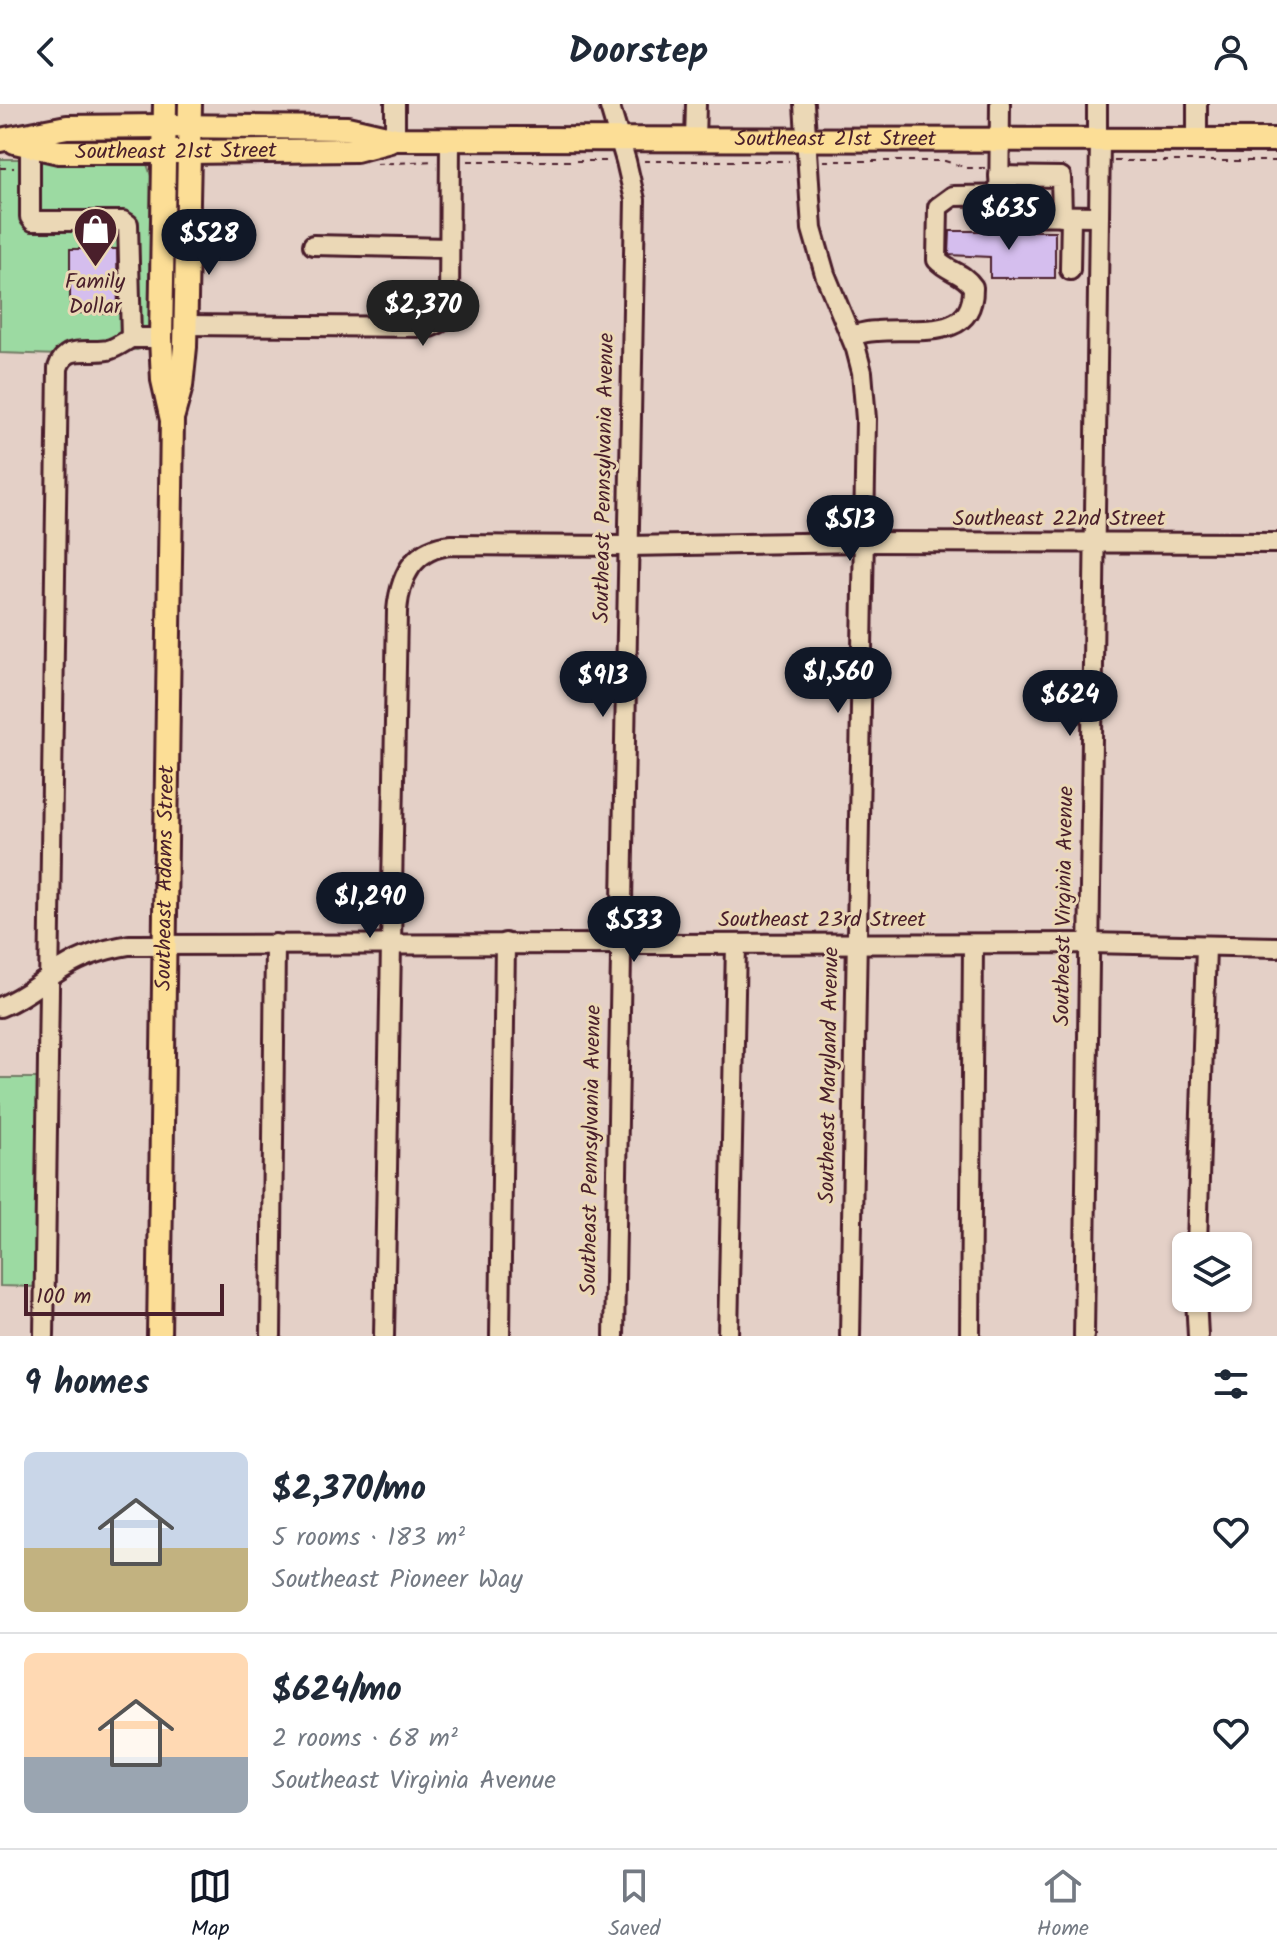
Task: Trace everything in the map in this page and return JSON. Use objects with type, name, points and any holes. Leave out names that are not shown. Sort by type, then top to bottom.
[{"type":"main road","name":"Southeast 21st Street","points":[[2,140],[30,140],[67,127],[165,115],[190,115],[347,128],[395,139],[1277,140]]},
{"type":"main road","name":"Southeast Adams Street","points":[[159,1336],[172,420],[163,380],[161,338],[165,115]]},
{"type":"main road","name":"Southeast Adams Street","points":[[172,420],[181,386],[185,325],[190,115]]},
{"type":"main road","name":"Southeast 21st Street","points":[[30,140],[59,152],[189,152],[356,150],[395,139]]},
{"type":"street","points":[[395,104],[395,139]]},
{"type":"street","name":"Southeast Pennsylvania Avenue","points":[[609,104],[635,200],[614,1336]]},
{"type":"street","points":[[695,140],[696,104]]},
{"type":"street","name":"Southeast Maryland Avenue","points":[[804,104],[812,229],[825,274],[851,335],[862,372],[865,402],[850,1336]]},
{"type":"street","points":[[1000,104],[999,215],[1099,216]]},
{"type":"street","name":"Southeast Virginia Avenue","points":[[1084,1336],[1099,216],[1097,104]]},
{"type":"street","points":[[1197,104],[1197,139]]},
{"type":"street","points":[[185,325],[430,327],[442,323],[448,315],[450,139]]},
{"type":"street","points":[[30,140],[30,217],[33,221],[123,221],[128,224],[131,338]]},
{"type":"street","points":[[851,335],[876,331],[938,330],[957,323],[973,302],[973,287],[959,273],[945,269],[937,260],[938,207],[953,196],[999,185],[1061,177],[1045,195]]},
{"type":"street","points":[[999,185],[1045,195],[1066,216],[1070,270]]},
{"type":"street","points":[[313,245],[449,248]]},
{"type":"street","points":[[44,1336],[58,368],[60,361],[72,351],[108,349],[131,338],[161,338]]},
{"type":"street","name":"Southeast 22nd Street","points":[[391,944],[397,611],[401,582],[413,562],[424,553],[444,546],[863,542],[1277,543]]},
{"type":"street","points":[[500,1336],[505,943]]},
{"type":"street","name":"Southeast 23rd Street","points":[[0,1007],[32,992],[84,957],[108,949],[164,944],[1088,943],[1277,947]]},
{"type":"street","points":[[271,1336],[275,944]]},
{"type":"street","points":[[384,1336],[391,944]]},
{"type":"street","points":[[728,1336],[736,944]]},
{"type":"street","points":[[970,1336],[973,944]]},
{"type":"street","points":[[1197,1232],[1206,946]]},
{"type":"street","points":[[1197,1312],[1198,1336]]},
{"type":"green space","points":[[0,159],[134,159],[147,164],[154,185],[152,340],[147,347],[137,350],[82,347],[60,355],[0,353]]},
{"type":"green space","points":[[0,1078],[42,1078],[38,1287],[0,1286]]},
{"type":"building","points":[[950,231],[1055,231],[1055,278],[990,278],[990,257],[949,255]]},
{"type":"building","points":[[70,249],[117,249],[118,313],[70,313]]},
{"type":"place","name":"Family Dollar","points":[[95,268]]}]
